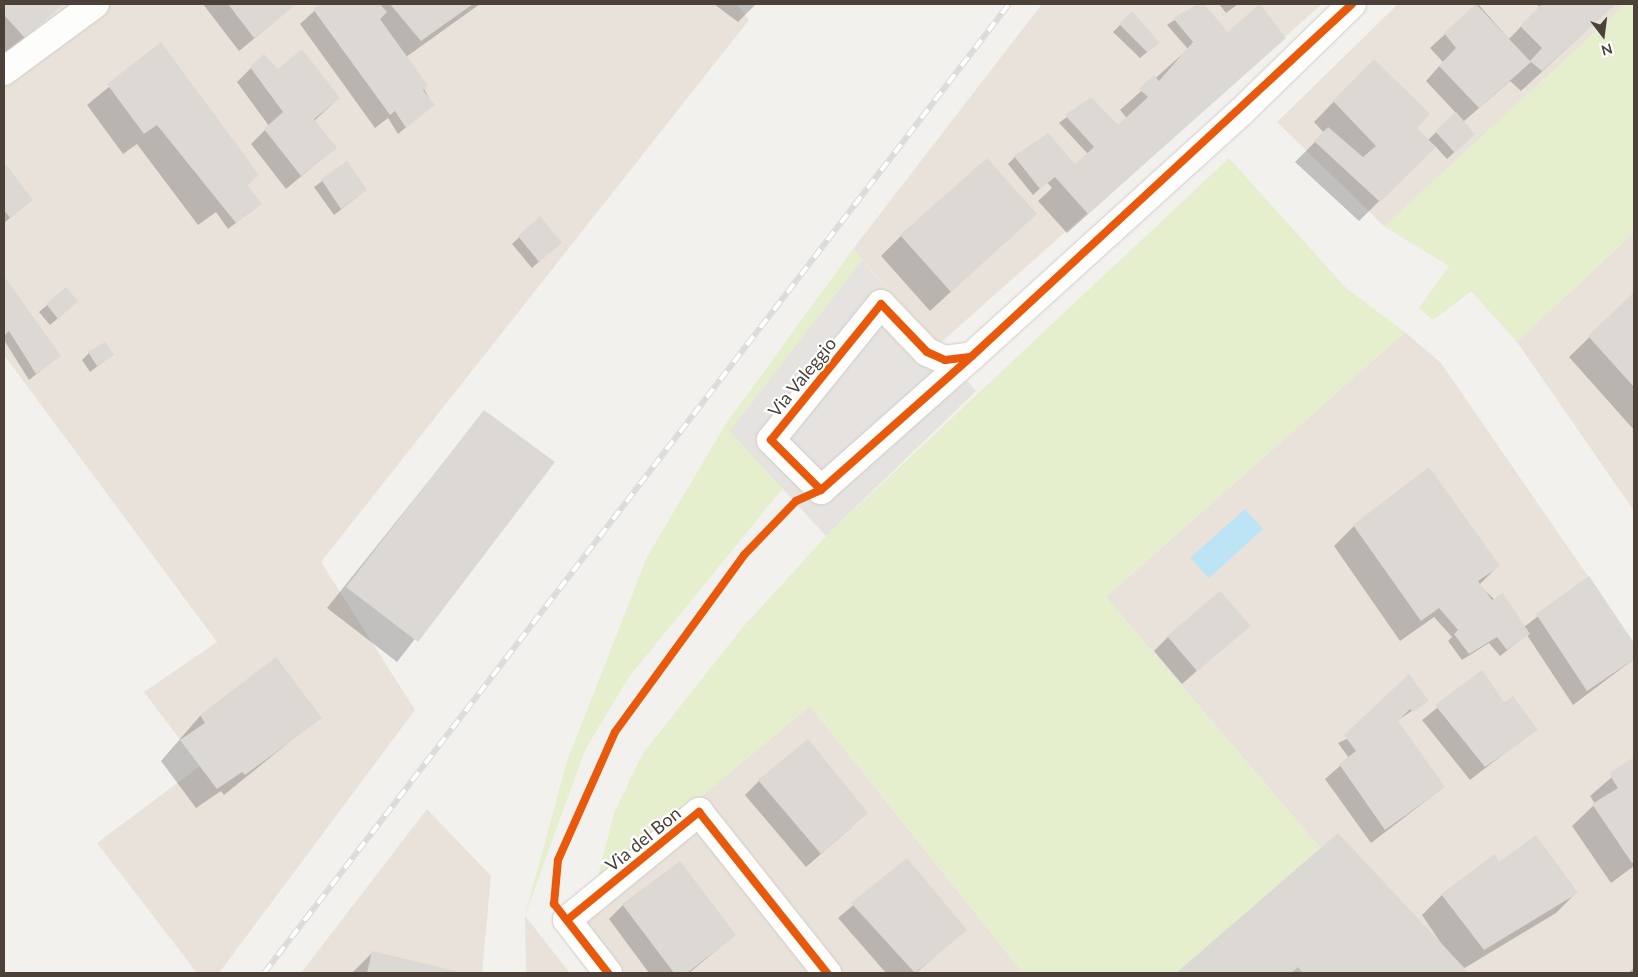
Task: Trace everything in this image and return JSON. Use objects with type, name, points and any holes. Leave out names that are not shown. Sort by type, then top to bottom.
[{"type":"street","points":[[4,71],[95,4]]},
{"type":"street","name":"Via Valeggio","points":[[972,356],[945,360],[927,352],[881,304],[771,440],[821,490],[972,356],[1352,4]]},
{"type":"street","name":"Via del Bon","points":[[608,973],[567,920],[699,812],[827,973]]},
{"type":"shaded area","points":[[4,4],[737,4],[749,20],[321,562],[415,710],[219,973],[197,973],[97,843],[200,766],[144,692],[217,642],[4,355]]},
{"type":"shaded area","points":[[1042,4],[1322,4],[937,346],[853,249]]},
{"type":"shaded area","points":[[1398,4],[1634,4],[1634,511],[1517,342],[1449,266],[1384,226],[1277,122]]},
{"type":"shaded area","points":[[862,260],[976,391],[826,536],[730,431]]},
{"type":"shaded area","points":[[1405,332],[1441,363],[1634,643],[1634,973],[1469,973],[1338,834],[1321,849],[1106,597]]},
{"type":"shaded area","points":[[810,706],[1023,973],[616,973],[565,909]]},
{"type":"shaded area","points":[[427,809],[491,876],[482,973],[301,973]]},
{"type":"shaded area","points":[[525,916],[570,973],[526,973]]},
{"type":"green space","points":[[1625,4],[1634,4],[1634,233],[1517,342],[1472,291],[1433,320],[1419,308],[1449,266],[1384,226]]},
{"type":"green space","points":[[1229,158],[1346,288],[1405,332],[1106,597],[1321,849],[1176,973],[1023,973],[810,706],[596,884],[614,813],[643,753],[743,627],[826,536]]},
{"type":"green space","points":[[853,249],[862,260],[731,431],[783,488],[629,677],[585,750],[525,916],[567,761],[647,557],[725,425]]},
{"type":"water","points":[[1245,509],[1263,529],[1209,578],[1190,558]]},
{"type":"building","points":[[4,4],[58,4],[61,6],[25,38],[4,15]]},
{"type":"building","points":[[228,4],[291,4],[293,7],[254,38]]},
{"type":"building","points":[[320,4],[380,4],[387,12],[380,19],[428,86],[423,90],[435,105],[406,128],[395,111],[390,115],[313,9]]},
{"type":"building","points":[[390,4],[473,4],[421,41]]},
{"type":"building","points":[[1198,4],[1204,4],[1228,32],[1260,4],[1286,38],[1088,214],[1055,177],[1040,189],[1014,156],[1048,133],[1075,164],[1094,147],[1065,115],[1091,97],[1118,125],[1148,97],[1139,89],[1154,75],[1159,81],[1193,42],[1173,18]]},
{"type":"building","points":[[1476,4],[1530,61],[1542,48],[1520,26],[1542,4],[1616,4],[1542,71],[1531,62],[1479,108],[1439,66],[1456,48],[1444,33]]},
{"type":"building","points":[[1132,11],[1160,43],[1147,52],[1119,24]]},
{"type":"building","points":[[161,42],[259,175],[247,185],[262,204],[236,223],[157,125],[144,134],[107,84]]},
{"type":"building","points":[[302,49],[340,98],[314,119],[337,148],[301,176],[264,129],[283,112],[250,67],[264,54],[278,69]]},
{"type":"building","points":[[1374,59],[1430,114],[1417,128],[1436,147],[1380,202],[1314,141],[1328,127],[1363,157],[1376,146],[1333,101]]},
{"type":"building","points":[[1456,112],[1475,134],[1455,153],[1435,131]]},
{"type":"building","points":[[987,158],[1037,214],[951,292],[900,235]]},
{"type":"building","points":[[347,161],[367,190],[341,209],[321,179]]},
{"type":"building","points":[[4,162],[33,200],[10,218],[4,210]]},
{"type":"building","points":[[540,216],[562,243],[539,262],[518,236]]},
{"type":"building","points":[[4,276],[61,356],[36,374],[9,331],[4,336]]},
{"type":"building","points":[[66,287],[78,301],[58,319],[46,304]]},
{"type":"building","points":[[1634,292],[1634,387],[1588,336]]},
{"type":"building","points":[[105,342],[114,355],[97,366],[88,352]]},
{"type":"building","points":[[484,410],[555,462],[418,642],[346,587]]},
{"type":"building","points":[[1429,467],[1500,566],[1478,581],[1492,600],[1503,593],[1530,634],[1507,650],[1497,637],[1469,654],[1454,634],[1458,630],[1439,608],[1421,621],[1353,525]]},
{"type":"building","points":[[1589,576],[1634,643],[1634,659],[1587,691],[1536,614]]},
{"type":"building","points":[[1220,591],[1251,626],[1197,671],[1167,636]]},
{"type":"building","points":[[276,657],[322,718],[245,775],[242,772],[217,789],[180,740],[205,723],[200,715]]},
{"type":"building","points":[[1482,670],[1504,702],[1513,696],[1538,730],[1485,767],[1435,705]]},
{"type":"building","points":[[1409,674],[1429,701],[1413,712],[1410,709],[1398,721],[1445,787],[1385,830],[1339,764],[1356,751],[1344,735]]},
{"type":"building","points":[[808,739],[868,813],[821,854],[758,780]]},
{"type":"building","points":[[1634,757],[1634,862],[1632,863],[1592,804],[1618,788],[1609,774]]},
{"type":"building","points":[[1338,833],[1469,973],[1303,973],[1298,967],[1291,973],[1176,973]]},
{"type":"building","points":[[1536,835],[1578,893],[1484,950],[1441,894],[1495,854],[1499,862]]},
{"type":"building","points":[[907,858],[967,930],[915,973],[851,903]]},
{"type":"building","points":[[680,861],[736,935],[687,973],[674,973],[622,904]]},
{"type":"building","points":[[372,951],[456,971],[456,973],[367,973]]},
{"type":"railway","points":[[264,973],[1009,4]]},
{"type":"cycle path","points":[[608,973],[554,904],[558,860],[615,732],[744,555],[796,501],[821,490],[972,356],[1352,4]]},
{"type":"cycle path","points":[[821,490],[771,440],[881,304],[927,352],[945,360],[970,357]]},
{"type":"cycle path","points":[[567,920],[699,812],[827,973]]}]
